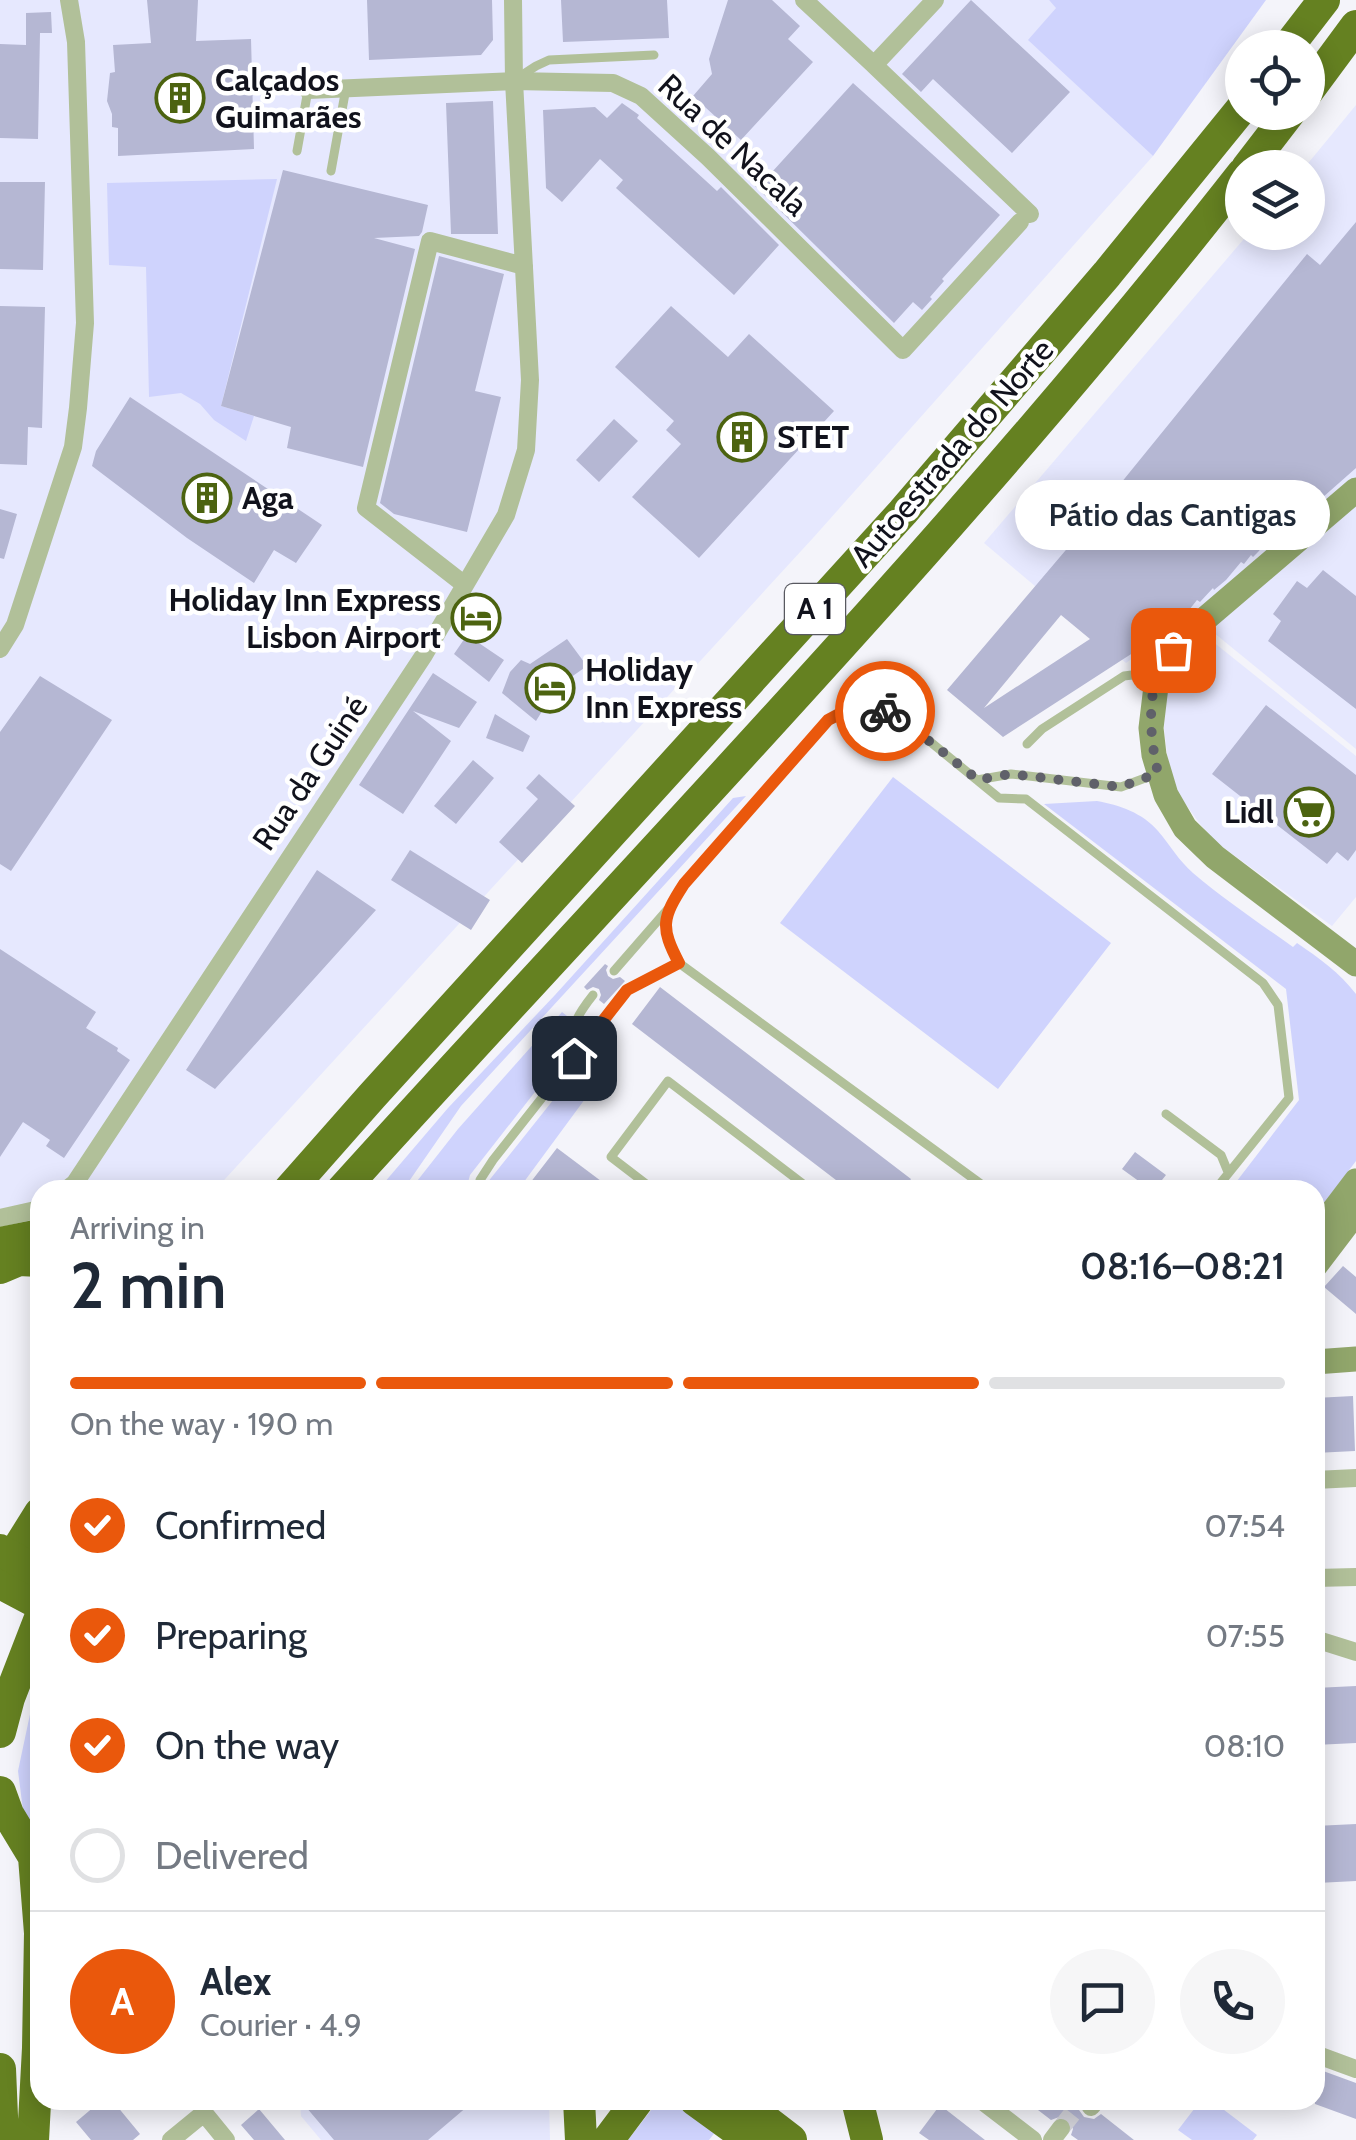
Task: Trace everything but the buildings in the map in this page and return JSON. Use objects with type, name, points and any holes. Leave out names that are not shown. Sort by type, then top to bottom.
[{"type":"highway","points":[[1302,30],[1324,0]]},
{"type":"highway","points":[[1325,68],[1356,26]]},
{"type":"highway","points":[[1325,71],[1356,40]]},
{"type":"highway","name":"Autoestrada do Norte","points":[[298,1180],[903,512],[1107,274],[1225,129]]},
{"type":"highway","points":[[1261,150],[1276,130]]},
{"type":"highway","name":"Autoestrada do Norte","points":[[351,1180],[914,564],[1124,322],[1225,195]]},
{"type":"highway","points":[[275,1180],[372,1096]]},
{"type":"highway","points":[[372,1180],[400,1126]]},
{"type":"highway","points":[[0,1243],[30,1238]]},
{"type":"highway","points":[[0,1268],[19,1260],[30,1261]]},
{"type":"highway","points":[[30,1530],[0,1580],[30,1598]]},
{"type":"highway","points":[[0,1550],[30,1567]]},
{"type":"highway","points":[[0,1732],[30,1644]]},
{"type":"highway","points":[[0,1792],[8,1814],[30,1848]]},
{"type":"highway","points":[[0,2069],[3,2140]]},
{"type":"highway","points":[[33,2140],[35,2110]]},
{"type":"highway","points":[[579,2110],[580,2140]]},
{"type":"highway","points":[[608,2140],[630,2110]]},
{"type":"highway","points":[[709,2110],[750,2140]]},
{"type":"highway","points":[[751,2110],[791,2140]]},
{"type":"highway","points":[[734,2140],[756,2110]]},
{"type":"highway","points":[[859,2110],[866,2140]]},
{"type":"street","points":[[0,649],[14,625],[73,447],[78,408],[86,323],[76,42],[70,0]]},
{"type":"street","name":"Rua da Guiné","points":[[76,1180],[402,688],[506,516],[526,450],[530,380],[513,0]]},
{"type":"street","name":"Rua de Nacala","points":[[308,90],[514,81],[613,83],[641,96],[708,157],[903,350],[1025,218],[804,0]]},
{"type":"street","points":[[874,65],[935,0]]},
{"type":"street","points":[[466,585],[366,508],[430,242],[524,266]]},
{"type":"street","points":[[1355,965],[1203,848],[1174,812],[1158,773],[1151,728],[1157,678],[1173,650],[1356,490]]},
{"type":"street","points":[[1325,1222],[1356,1181]]},
{"type":"street","points":[[0,1218],[30,1211]]},
{"type":"street","points":[[1325,1253],[1356,1212]]},
{"type":"street","points":[[1325,1361],[1356,1359]]},
{"type":"street","points":[[1325,1480],[1356,1478]]},
{"type":"street","points":[[1325,1578],[1356,1577]]},
{"type":"street","points":[[1325,1643],[1356,1652]]},
{"type":"street","points":[[1325,2058],[1356,2069]]},
{"type":"street","points":[[994,2110],[1033,2140]]},
{"type":"street","points":[[171,2140],[204,2113],[226,2140]]},
{"type":"lane","points":[[514,81],[550,60],[654,55]]},
{"type":"lane","points":[[332,171],[346,88]]},
{"type":"lane","points":[[297,152],[308,90]]},
{"type":"lane","points":[[1026,744],[1042,729],[1124,676],[1157,678]]},
{"type":"lane","points":[[614,972],[668,910],[684,884],[828,720],[848,708],[869,707],[894,713],[999,798],[1026,799],[1264,983],[1278,1005],[1288,1098],[1222,1180]]},
{"type":"lane","points":[[978,780],[1010,774],[1121,787],[1158,773]]},
{"type":"lane","points":[[668,910],[667,939],[679,963],[974,1179]]},
{"type":"lane","points":[[480,1180],[627,990],[679,963]]},
{"type":"lane","points":[[574,1058],[572,1036],[577,1015],[593,995]]},
{"type":"lane","points":[[641,1180],[611,1157],[668,1081],[798,1180]]},
{"type":"lane","points":[[1166,1114],[1221,1156],[1228,1172]]},
{"type":"shaded area","points":[[0,0],[1049,0],[1057,7],[1029,40],[1153,156],[813,538],[224,1180],[30,1180],[30,1224],[0,1226]]},
{"type":"shaded area","points":[[1049,0],[1266,0],[1244,30],[1225,30],[1225,57],[1153,156],[1028,40],[1056,8]]},
{"type":"shaded area","points":[[1356,105],[1356,749],[1192,615],[1126,663],[984,543],[1234,250],[1325,250],[1325,150],[1319,150]]},
{"type":"shaded area","points":[[277,179],[221,406],[254,416],[246,441],[181,393],[149,397],[146,267],[109,265],[107,183]]},
{"type":"shaded area","points":[[1207,637],[1356,756],[1356,897],[1332,926],[1217,843],[1179,795],[1168,762],[1166,694],[1171,675]]},
{"type":"shaded area","points":[[893,777],[1111,943],[998,1089],[780,923]]},
{"type":"shaded area","points":[[746,796],[461,1106],[410,1180],[387,1180],[448,1108],[733,798]]},
{"type":"shaded area","points":[[1097,801],[1145,819],[1193,873],[1293,947],[1297,943],[1313,954],[1356,994],[1356,1161],[1325,1202],[1325,1180],[1238,1180],[1299,1100],[1286,989],[1044,804]]},
{"type":"shaded area","points":[[562,1012],[567,1016],[556,1065],[469,1180],[418,1180]]},
{"type":"shaded area","points":[[596,1064],[601,1071],[599,1080],[525,1180],[489,1180],[581,1065]]},
{"type":"shaded area","points":[[30,1714],[30,1824],[23,1810],[18,1771]]},
{"type":"shaded area","points":[[301,2110],[549,2110],[550,2140],[321,2140],[301,2116]]},
{"type":"shaded area","points":[[651,2110],[732,2110],[709,2140],[628,2140]]},
{"type":"shaded area","points":[[1193,2110],[1224,2110],[1257,2135],[1253,2140],[1192,2140],[1178,2130]]},
{"type":"tunnel","points":[[1061,2128],[1075,2110]]},
{"type":"way so far","points":[[885,711],[894,713],[978,780],[1010,774],[1121,787],[1158,773],[1151,728],[1154,690],[1160,670],[1173,650]]},
{"type":"place","name":"Calçados Guimarães","points":[[180,98]]},
{"type":"place","name":"STET","points":[[742,437]]},
{"type":"place","name":"Aga","points":[[207,498]]},
{"type":"place","name":"Holiday Inn Express Lisbon Airport","points":[[476,618]]},
{"type":"place","name":"Pátio das Cantigas","points":[[1173,650]]},
{"type":"place","name":"Holiday Inn Express","points":[[550,688]]},
{"type":"place","name":"Lidl","points":[[1309,812]]},
{"type":"route","points":[[574,1058],[627,990],[679,963],[667,939],[668,910],[684,884],[828,720],[848,708],[885,711]]}]
